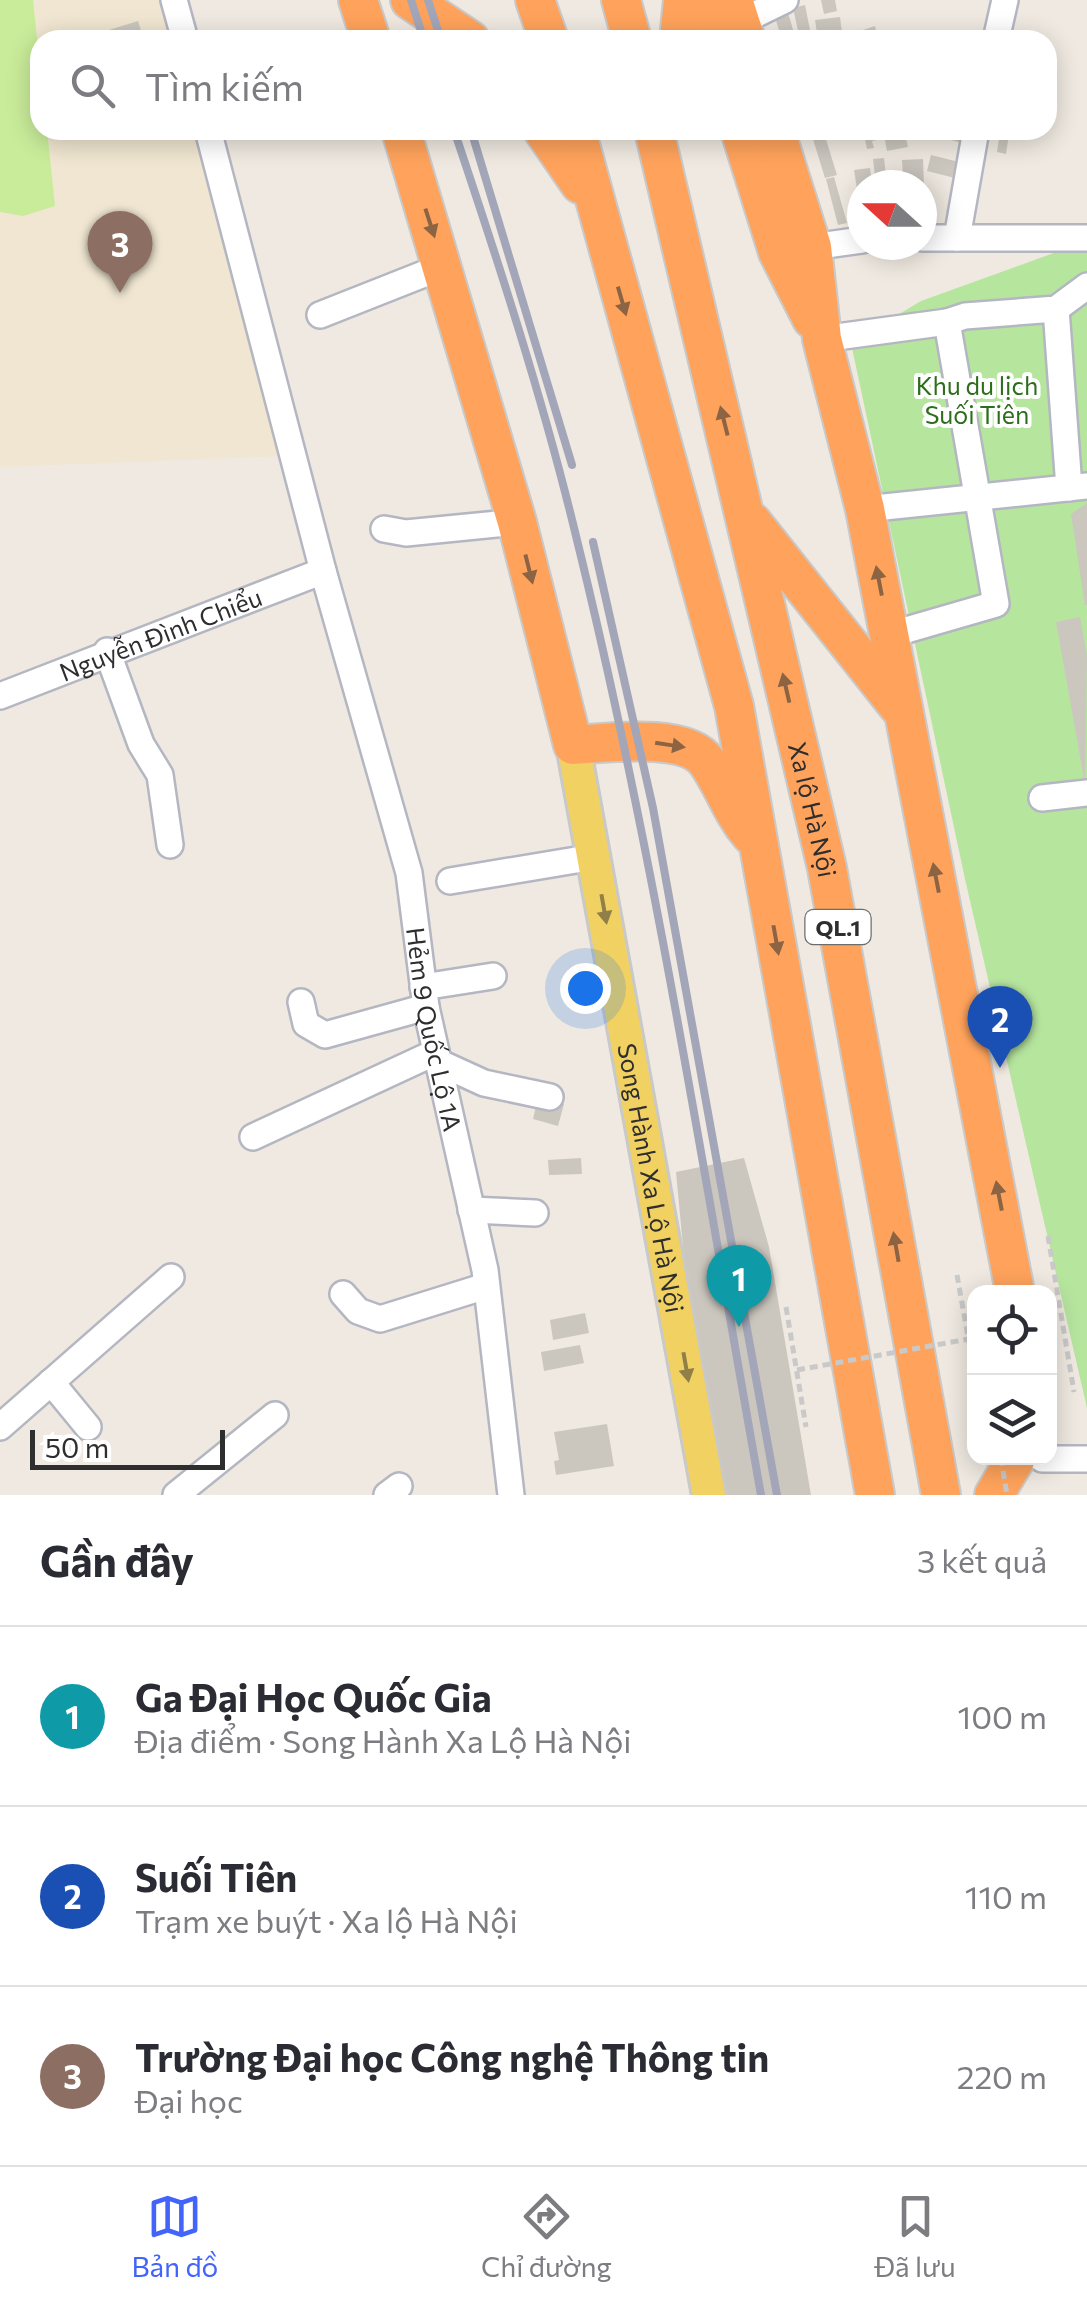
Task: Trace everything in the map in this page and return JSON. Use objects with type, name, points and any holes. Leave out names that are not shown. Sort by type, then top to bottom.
[{"type":"highway","points":[[358,0],[368,30]]},
{"type":"highway","points":[[410,0],[455,30]]},
{"type":"highway","points":[[535,0],[546,30]]},
{"type":"highway","points":[[621,0],[629,30]]},
{"type":"highway","points":[[683,0],[720,30]]},
{"type":"highway","points":[[699,0],[720,30]]},
{"type":"highway","points":[[403,140],[444,266],[517,522],[573,745]]},
{"type":"highway","points":[[550,140],[596,207]]},
{"type":"highway","name":"QL.1","points":[[579,140],[734,706],[875,1495]]},
{"type":"highway","name":"Xa lộ Hà Nội","points":[[656,140],[828,868],[941,1495]]},
{"type":"highway","points":[[665,178],[669,140]]},
{"type":"highway","points":[[745,140],[795,249]]},
{"type":"highway","points":[[777,140],[795,249],[865,509],[1014,1285]]},
{"type":"highway","points":[[746,516],[903,712]]},
{"type":"highway","name":"QL.1","points":[[573,745],[641,741],[692,748],[710,767],[732,813],[759,844]]},
{"type":"highway","points":[[994,1495],[1026,1465]]},
{"type":"highway","points":[[1024,1495],[1031,1465]]},
{"type":"main road","name":"Song Hành Xa Lộ Hà Nội","points":[[573,745],[708,1495]]},
{"type":"street","points":[[174,0],[182,30]]},
{"type":"street","points":[[720,30],[785,0]]},
{"type":"street","points":[[998,30],[1005,0]]},
{"type":"street","name":"Hẻm 9 Quốc Lộ 1A","points":[[211,140],[323,571],[409,873],[424,997],[486,1286],[510,1495]]},
{"type":"street","points":[[957,238],[974,140]]},
{"type":"street","points":[[937,238],[1087,238]]},
{"type":"street","points":[[795,249],[847,242]]},
{"type":"street","points":[[320,315],[444,266]]},
{"type":"street","points":[[822,339],[966,316],[1056,308],[1087,286]]},
{"type":"street","points":[[865,509],[1078,487],[1056,308]]},
{"type":"street","points":[[889,635],[996,604],[946,322]]},
{"type":"street","points":[[384,529],[394,534],[517,522]]},
{"type":"street","name":"Nguyễn Đình Chiểu","points":[[0,696],[323,571]]},
{"type":"street","points":[[107,652],[141,744],[160,775],[170,845]]},
{"type":"street","points":[[1042,798],[1087,792]]},
{"type":"street","points":[[450,881],[594,857]]},
{"type":"street","points":[[301,1002],[306,1024],[325,1035],[424,997],[493,976]]},
{"type":"street","points":[[253,1137],[437,1058],[484,1083],[550,1097]]},
{"type":"street","points":[[471,1210],[535,1213]]},
{"type":"street","points":[[0,1426],[171,1277]]},
{"type":"street","points":[[343,1294],[358,1311],[380,1319],[486,1286]]},
{"type":"street","points":[[51,1382],[88,1427]]},
{"type":"street","points":[[176,1495],[276,1415]]},
{"type":"street","points":[[1057,1458],[1087,1459]]},
{"type":"path","points":[[1048,1236],[1074,1392]]},
{"type":"path","points":[[956,1274],[967,1329]]},
{"type":"path","points":[[786,1307],[806,1426]]},
{"type":"path","points":[[797,1370],[967,1339]]},
{"type":"path","points":[[1002,1465],[1007,1495]]},
{"type":"shaded area","points":[[0,0],[163,0],[171,30],[30,30],[30,140],[201,140],[284,456],[0,467]]},
{"type":"green space","points":[[0,0],[33,0],[36,30],[30,30],[30,140],[48,140],[55,206],[23,216],[0,212]]},
{"type":"green space","name":"Khu du lịch Suối Tiên","points":[[1087,241],[1087,1408],[965,879],[851,343],[921,301]]},
{"type":"building","points":[[821,0],[835,0],[837,11],[824,14]]},
{"type":"building","points":[[805,5],[810,30],[798,30],[793,8]]},
{"type":"building","points":[[787,9],[793,30],[779,30],[774,14]]},
{"type":"building","points":[[840,17],[842,30],[816,30],[815,20]]},
{"type":"building","points":[[138,21],[141,30],[109,30]]},
{"type":"building","points":[[813,140],[826,140],[837,175],[825,178]]},
{"type":"building","points":[[885,140],[906,140],[908,147],[887,151]]},
{"type":"building","points":[[999,140],[1008,140],[1006,154],[997,152]]},
{"type":"building","points":[[931,155],[959,162],[955,178],[927,170]]},
{"type":"building","points":[[884,158],[885,170],[874,170],[873,159]]},
{"type":"building","points":[[923,159],[923,170],[903,170],[902,160]]},
{"type":"building","points":[[834,177],[847,223],[838,225],[826,179]]},
{"type":"building","points":[[1087,503],[1087,605],[1085,605],[1071,514]]},
{"type":"building","points":[[1080,617],[1087,656],[1085,784],[1056,622]]},
{"type":"building","points":[[538,1097],[564,1104],[558,1126],[533,1119]]},
{"type":"building","points":[[581,1158],[582,1174],[549,1175],[548,1160]]},
{"type":"building","points":[[744,1158],[769,1247],[811,1495],[724,1495],[685,1268],[676,1172]]},
{"type":"building","points":[[585,1313],[589,1333],[553,1340],[550,1320]]},
{"type":"building","points":[[580,1345],[584,1363],[544,1371],[541,1352]]},
{"type":"building","points":[[607,1424],[614,1466],[556,1475],[554,1461],[559,1460],[554,1432]]},
{"type":"railway","points":[[411,0],[421,30]]},
{"type":"railway","points":[[428,0],[438,30]]},
{"type":"railway","points":[[457,140],[549,434],[604,655],[676,1014],[761,1495]]},
{"type":"railway","points":[[474,140],[572,465]]},
{"type":"railway","points":[[593,542],[653,808],[777,1495]]},
{"type":"place","name":"Trường Đại học Công nghệ Thông tin","points":[[120,293]]},
{"type":"place","name":"Suối Tiên","points":[[1000,1068]]},
{"type":"place","name":"Ga Đại Học Quốc Gia","points":[[739,1327]]}]
